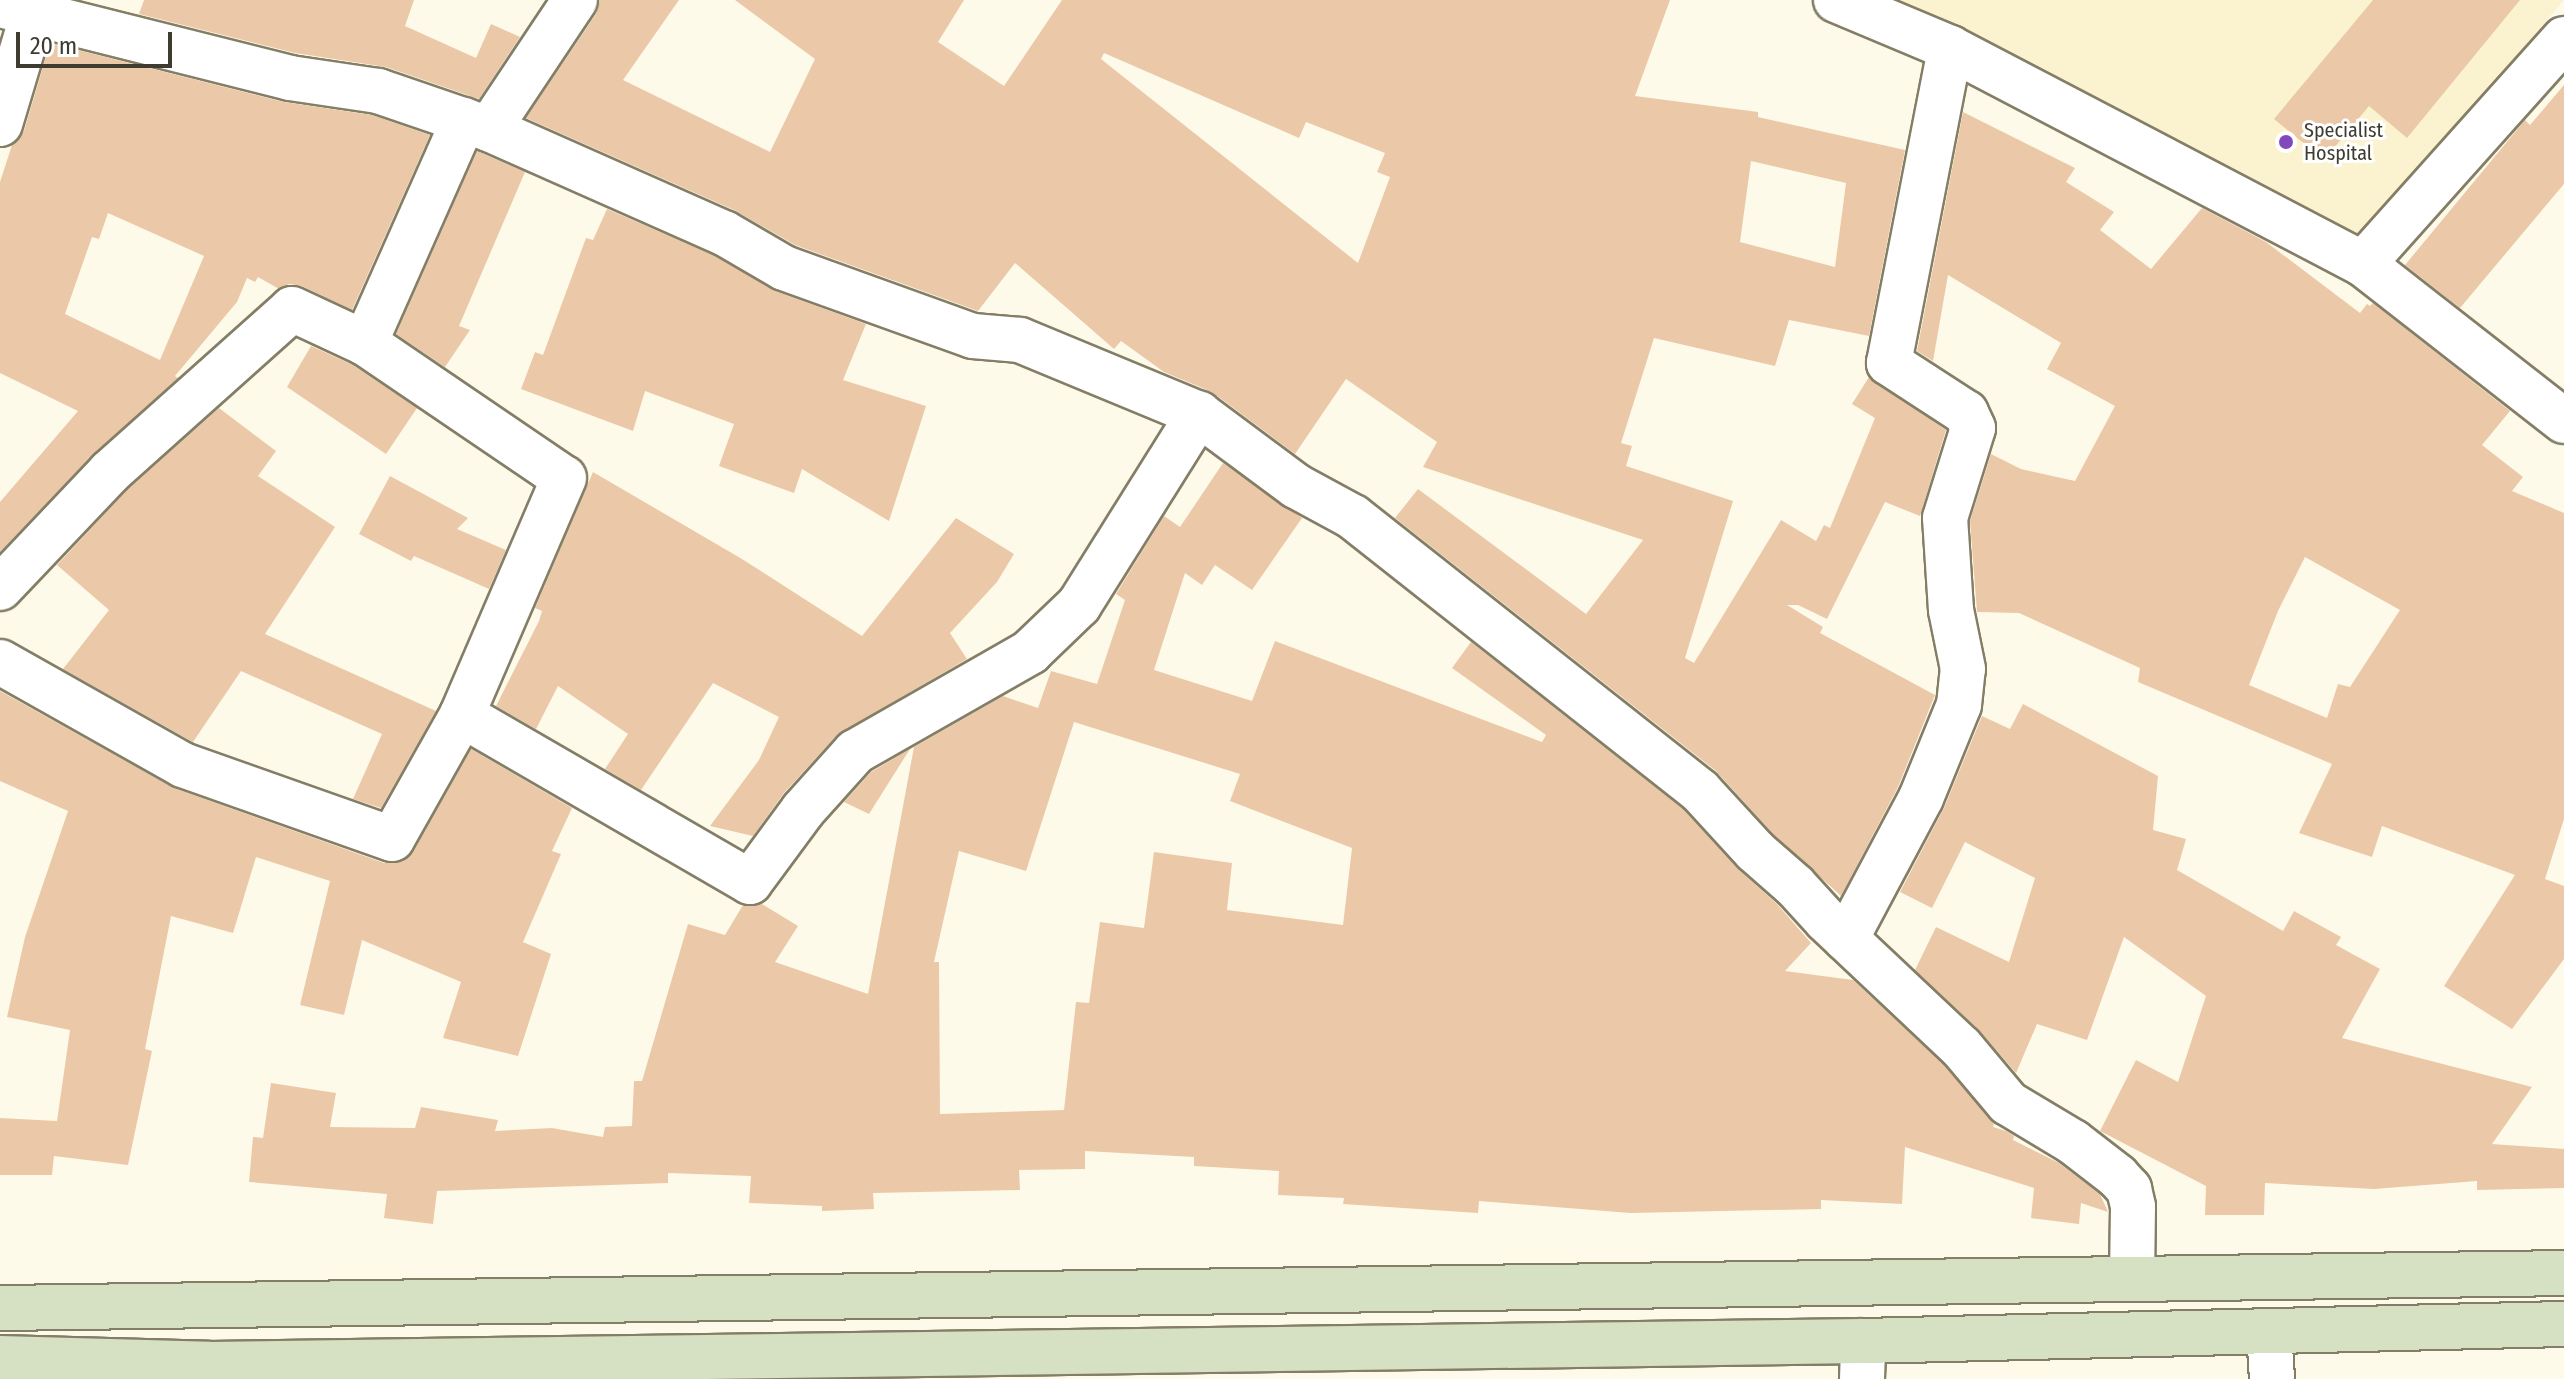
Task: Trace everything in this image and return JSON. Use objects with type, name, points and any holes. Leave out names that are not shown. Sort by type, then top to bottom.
[{"type":"main road","points":[[0,1308],[2564,1273]]},
{"type":"main road","points":[[0,1358],[208,1371],[1863,1360],[2269,1331],[2564,1324]]},
{"type":"street","points":[[365,343],[477,125],[575,0]]},
{"type":"street","points":[[1836,0],[1950,48],[2363,264],[2564,421]]},
{"type":"street","points":[[0,124],[23,6],[290,78],[378,91],[477,125],[724,233],[784,268],[973,336],[1020,340],[1199,414],[1296,486],[1353,517],[1700,791],[1755,851],[1961,1047],[2008,1103],[2073,1142],[2129,1189],[2133,1207],[2132,1277]]},
{"type":"street","points":[[2363,264],[2564,39]]},
{"type":"street","points":[[1846,939],[1921,798],[1959,705],[1963,669],[1951,610],[1945,518],[1973,428],[1966,413],[1889,363],[1950,48]]},
{"type":"street","points":[[0,588],[110,472],[292,309],[365,343],[564,478],[462,715],[392,839],[183,765],[0,662]]},
{"type":"street","points":[[462,715],[750,882],[803,810],[855,752],[1030,652],[1079,605],[1199,414]]},
{"type":"street","points":[[2269,1331],[2272,1379]]},
{"type":"shaded area","name":"Specialist Hospital","points":[[1842,0],[2564,0],[2350,250]]},
{"type":"building","points":[[144,0],[414,0],[405,26],[476,58],[491,24],[520,37],[479,99],[386,67],[295,53],[139,14]]},
{"type":"building","points":[[600,0],[679,0],[623,80],[770,152],[815,59],[735,0],[964,0],[938,42],[1004,86],[1062,0],[1670,0],[1635,96],[1758,112],[1758,117],[1905,150],[1869,336],[1789,320],[1775,366],[1654,338],[1621,443],[1632,446],[1626,466],[1733,501],[1685,658],[1694,663],[1781,520],[1816,541],[1824,525],[1830,528],[1875,418],[1852,404],[1869,377],[1946,430],[1920,516],[1885,502],[1827,619],[1798,605],[1787,605],[1823,627],[1820,633],[1935,695],[1898,787],[1841,896],[1772,833],[1716,771],[1395,518],[1418,489],[1586,614],[1643,540],[1423,467],[1437,442],[1346,379],[1295,454],[1212,392],[1164,372],[1121,341],[1114,349],[1015,263],[978,311],[795,245],[734,210],[526,118],[596,14]],"holes":[[[1104,53],[1299,138],[1306,122],[1385,153],[1377,172],[1390,177],[1358,263],[1101,59]],[[1751,161],[1846,183],[1835,267],[1740,242]]]},
{"type":"building","points":[[2373,0],[2520,0],[2407,138],[2369,106],[2324,160],[2274,119]]},
{"type":"building","points":[[50,43],[284,102],[372,115],[430,135],[352,310],[302,286],[289,284],[279,289],[258,277],[255,282],[247,278],[237,302],[175,376],[178,378],[92,455],[0,552],[0,502],[78,411],[0,373],[0,182],[12,145],[24,131]],"holes":[[[108,213],[204,256],[160,360],[65,314],[92,237],[99,239]]]},
{"type":"building","points":[[2564,85],[2564,184],[2460,308],[2405,265],[2525,120],[2530,125]]},
{"type":"building","points":[[1963,112],[2075,168],[2066,182],[2114,212],[2100,230],[2151,269],[2202,208],[2266,242],[2360,313],[2367,304],[2370,306],[2373,303],[2510,411],[2482,445],[2523,477],[2512,491],[2564,513],[2564,819],[2545,879],[2564,886],[2564,959],[2512,1029],[2444,986],[2515,875],[2382,826],[2372,857],[2299,833],[2332,764],[2138,682],[2140,668],[2019,613],[1977,612],[1970,521],[1991,454],[2021,469],[2075,481],[2115,406],[2047,369],[2061,343],[1948,275],[1933,361],[1917,351]],"holes":[[[2305,557],[2400,610],[2350,687],[2338,684],[2327,718],[2249,685],[2278,611]]]},
{"type":"building","points":[[477,151],[525,172],[459,326],[470,330],[445,367],[396,334]]},
{"type":"building","points":[[607,209],[713,255],[775,291],[866,324],[843,380],[926,406],[889,521],[802,469],[794,493],[719,466],[734,424],[645,391],[633,431],[521,389],[535,352],[543,355],[586,238],[593,240]]},
{"type":"building","points":[[311,346],[353,365],[417,408],[386,454],[287,387]]},
{"type":"building","points":[[219,408],[276,451],[258,476],[335,527],[265,634],[436,711],[381,808],[353,799],[382,734],[241,671],[193,742],[63,669],[109,610],[57,565],[127,490]]},
{"type":"building","points":[[1223,463],[1302,518],[1252,590],[1215,565],[1202,585],[1185,573],[1154,670],[1252,701],[1275,641],[1542,742],[1546,735],[1452,668],[1471,642],[1683,809],[1737,868],[1777,904],[1811,943],[1785,971],[1853,980],[1943,1064],[1994,1124],[1993,1127],[2006,1131],[2014,1136],[2013,1140],[2059,1163],[2100,1194],[2108,1212],[2081,1203],[2079,1224],[2031,1218],[2034,1188],[1905,1147],[1902,1204],[1821,1200],[1821,1209],[1630,1213],[1479,1201],[1478,1213],[1343,1204],[1344,1198],[1278,1195],[1279,1171],[1194,1166],[1194,1157],[1085,1151],[1085,1169],[1019,1170],[1020,1190],[873,1193],[874,1209],[822,1211],[822,1206],[749,1203],[751,1176],[668,1173],[668,1183],[437,1191],[433,1224],[384,1218],[387,1194],[249,1182],[253,1137],[263,1138],[271,1083],[336,1093],[330,1127],[415,1128],[421,1107],[498,1120],[495,1131],[552,1128],[603,1137],[605,1127],[632,1126],[634,1081],[642,1081],[688,924],[725,935],[743,905],[762,904],[798,926],[775,962],[868,994],[914,747],[1003,696],[1038,708],[1051,671],[1097,684],[1125,600],[1116,594],[1164,516],[1180,527]],"holes":[[[1074,722],[1240,774],[1230,801],[1352,848],[1343,925],[1227,910],[1232,863],[1154,852],[1144,928],[1100,922],[1089,1003],[1076,1002],[1064,1110],[940,1114],[939,962],[934,962],[959,851],[1026,871]]]},
{"type":"building","points":[[593,472],[742,559],[862,636],[956,518],[1014,554],[997,582],[950,633],[967,659],[837,735],[784,793],[753,836],[710,826],[759,760],[779,717],[713,683],[641,790],[605,769],[628,734],[558,686],[536,729],[496,706],[539,621],[542,611],[535,608]]},
{"type":"building","points":[[390,476],[468,518],[457,529],[506,550],[489,589],[414,556],[411,561],[359,534]]},
{"type":"building","points":[[0,691],[174,788],[384,863],[405,860],[413,852],[471,749],[572,808],[552,851],[561,854],[523,942],[551,954],[518,1056],[443,1038],[461,982],[362,940],[344,1015],[300,1005],[330,881],[256,857],[233,933],[171,916],[145,1049],[152,1051],[128,1165],[54,1156],[52,1175],[0,1175],[0,1118],[57,1121],[70,1030],[7,1017],[25,937],[68,811],[0,781]]},
{"type":"building","points":[[2023,704],[2158,776],[2153,830],[2186,839],[2177,870],[2283,931],[2294,911],[2341,937],[2336,945],[2380,969],[2342,1038],[2532,1087],[2492,1144],[2564,1149],[2564,1188],[2477,1190],[2477,1181],[2374,1189],[2265,1183],[2264,1215],[2205,1215],[2206,1186],[2100,1131],[2136,1060],[2178,1082],[2206,996],[2124,937],[2087,1040],[2037,1024],[2016,1073],[1978,1029],[1915,970],[1936,927],[2009,962],[2035,878],[1965,842],[1932,908],[1900,892],[1944,808],[1982,716],[2010,729]]},
{"type":"building","points":[[910,749],[869,814],[844,802],[871,772]]},
{"type":"place","name":"Specialist Hospital","points":[[2286,142]]}]
